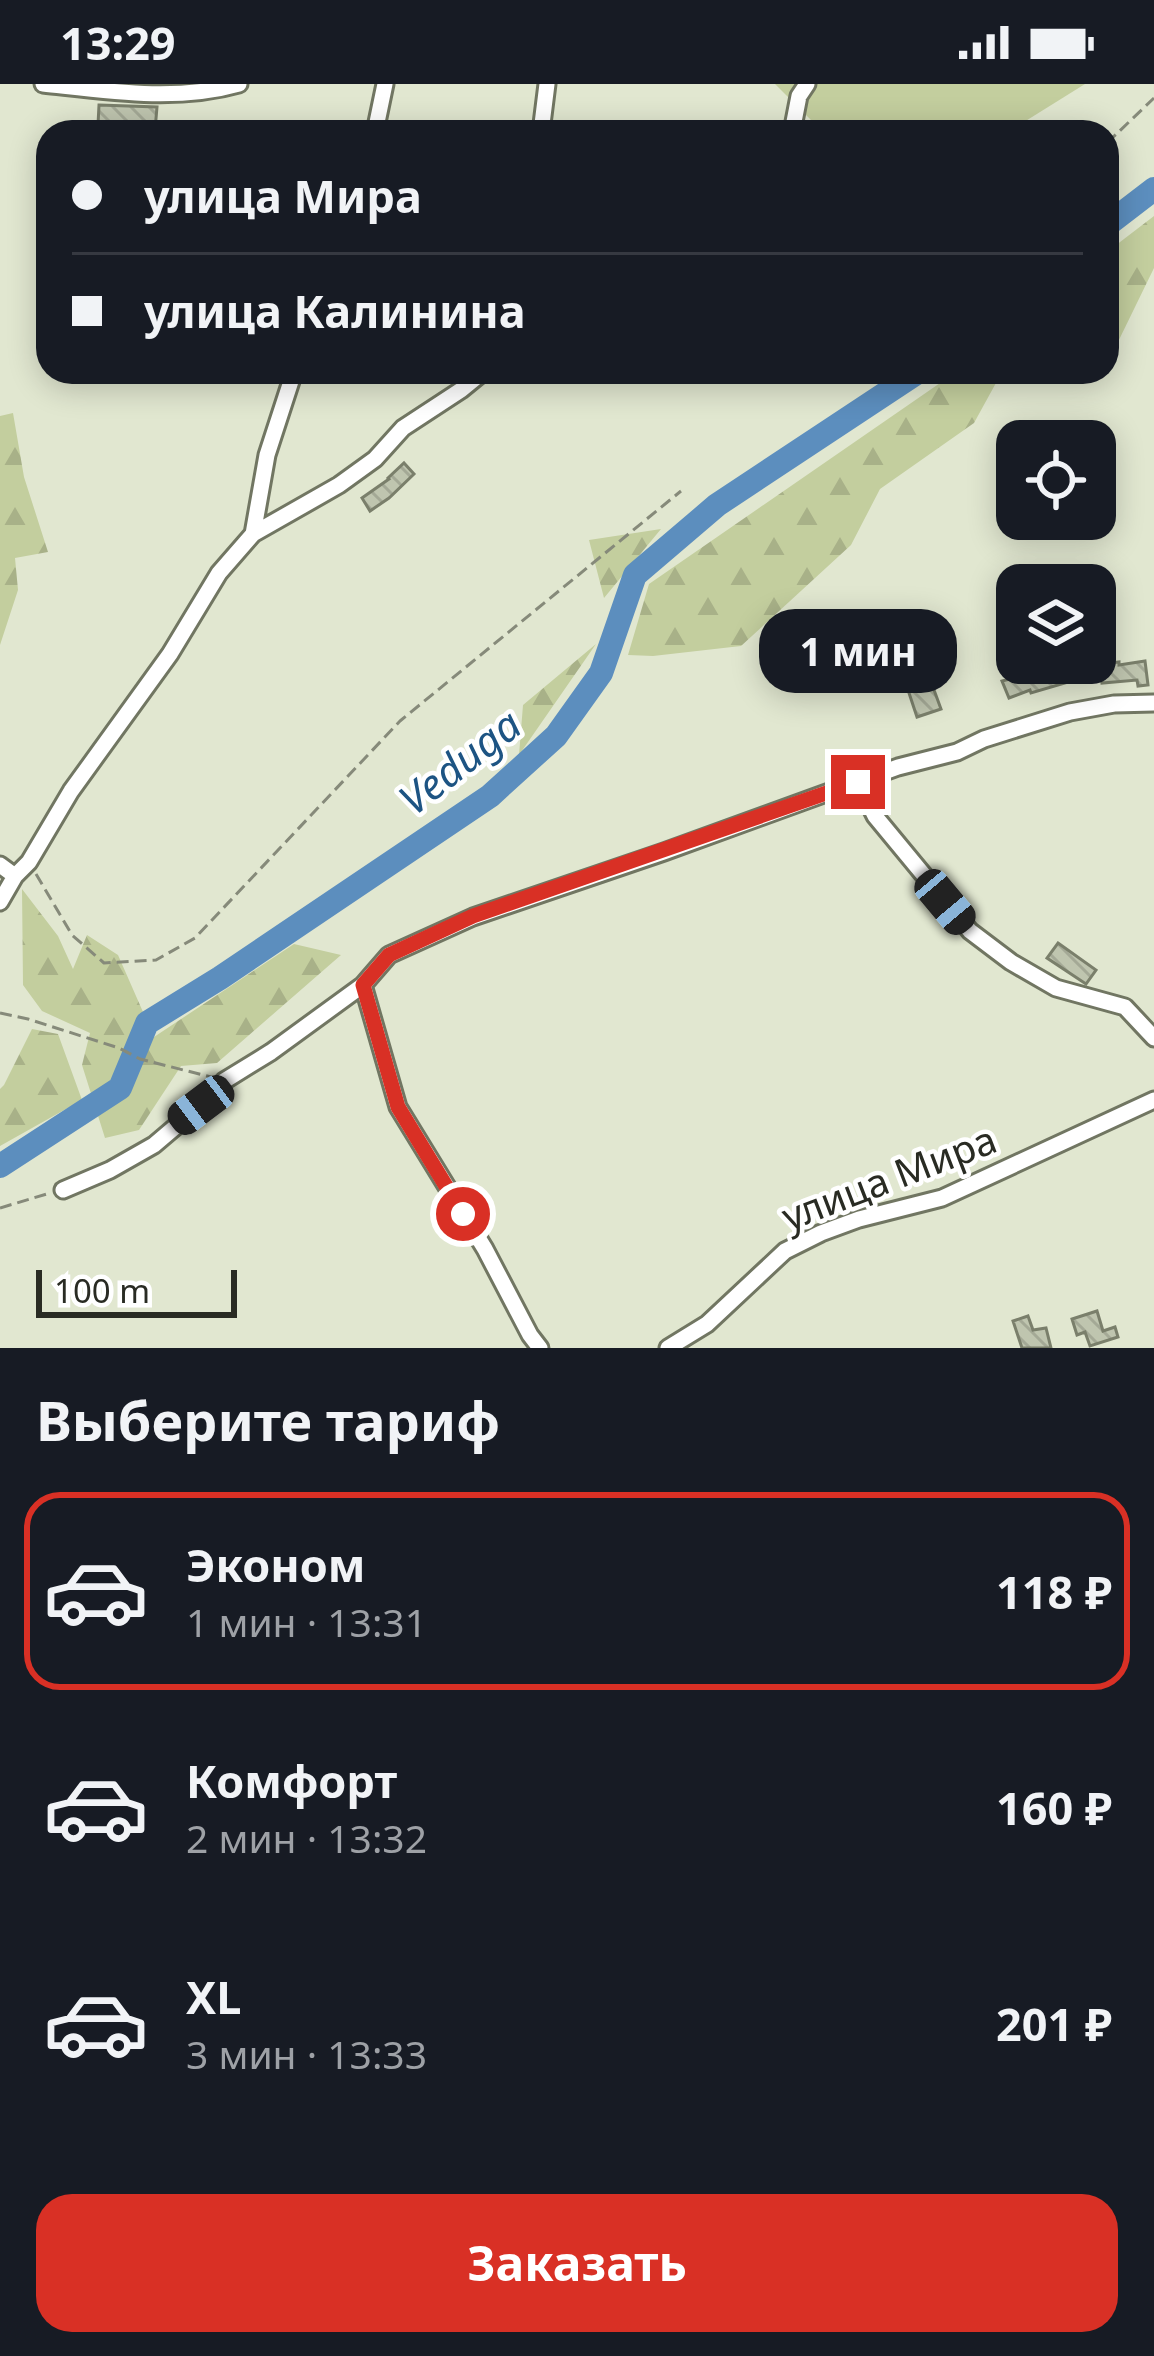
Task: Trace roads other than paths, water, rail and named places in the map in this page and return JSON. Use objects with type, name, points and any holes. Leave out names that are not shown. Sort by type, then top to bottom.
[{"type":"street","points":[[43,84],[122,93],[214,91],[238,84]]},
{"type":"street","points":[[378,120],[385,84]]},
{"type":"street","points":[[542,120],[547,84]]},
{"type":"street","points":[[794,120],[807,84]]},
{"type":"street","points":[[253,534],[267,455],[290,384]]},
{"type":"street","points":[[0,902],[7,870],[29,862],[71,791],[170,654],[219,573],[253,534],[339,485],[375,459],[403,428],[468,384]]},
{"type":"street","points":[[63,1190],[154,1145],[224,1081],[363,985],[389,955],[473,916],[1070,712],[1154,703]]},
{"type":"street","points":[[858,782],[875,816],[970,932],[1056,988],[1126,1007],[1154,1038]]},
{"type":"street","points":[[363,985],[398,1107],[540,1348]]},
{"type":"street","name":"улица Мира","points":[[668,1348],[707,1324],[785,1251],[859,1219],[942,1198],[1154,1100]]},
{"type":"waterway","name":"Veduga","points":[[1119,216],[1154,189]]},
{"type":"waterway","name":"Veduga","points":[[0,1166],[120,1088],[147,1023],[490,796],[556,736],[601,673],[635,575],[717,505],[900,384]]}]
